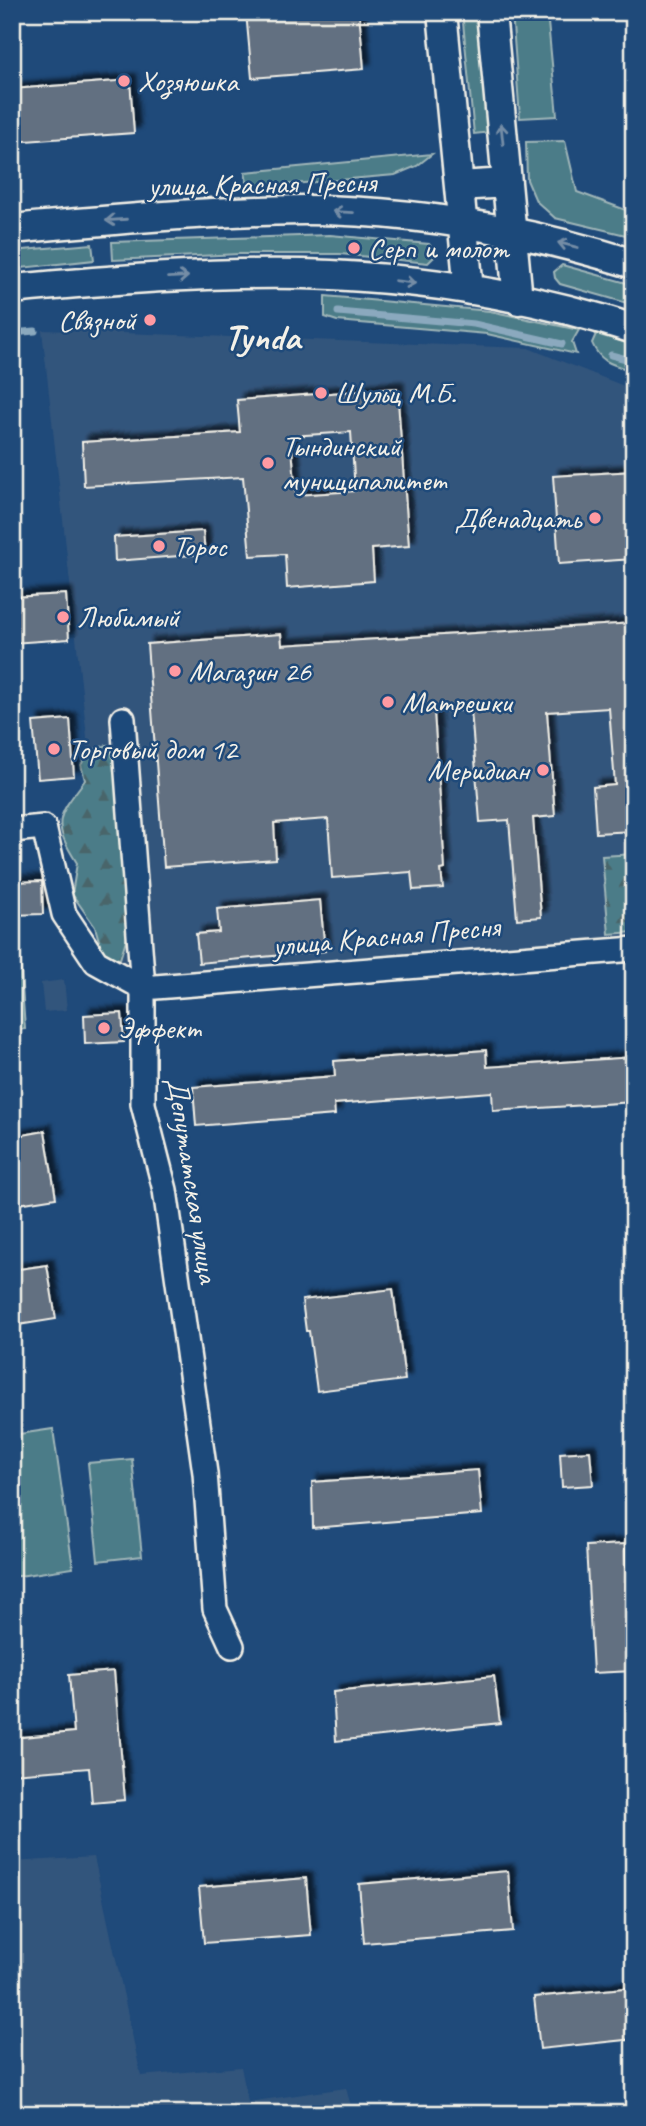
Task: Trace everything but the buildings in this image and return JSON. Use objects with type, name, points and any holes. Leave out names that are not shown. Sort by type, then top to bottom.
[{"type":"street","points":[[442,12],[469,290]]},
{"type":"street","points":[[491,12],[519,300]]},
{"type":"street","points":[[459,186],[507,183]]},
{"type":"street","name":"улица Красная Пресня","points":[[12,229],[198,214],[306,210],[382,214],[512,232],[634,264]]},
{"type":"street","points":[[12,289],[152,278],[305,274],[380,279],[469,290],[597,317],[634,329]]},
{"type":"street","name":"Депутатская улица","points":[[123,719],[143,988],[143,1104],[165,1190],[198,1419],[205,1473],[215,1609],[232,1646]]},
{"type":"street","points":[[12,830],[44,828],[64,914],[96,962],[143,988]]},
{"type":"street","name":"улица Красная Пресня","points":[[143,988],[634,949]]},
{"type":"shaded area","points":[[42,330],[528,348],[634,390],[634,944],[115,990]]},
{"type":"shaded area","points":[[64,980],[67,1010],[44,1012],[41,983]]},
{"type":"shaded area","points":[[94,1857],[141,2076],[241,2067],[248,2102],[346,2088],[353,2114],[12,2114],[12,1862]]},
{"type":"green space","points":[[462,12],[479,12],[491,132],[474,134]]},
{"type":"green space","points":[[512,12],[547,12],[557,116],[520,118]]},
{"type":"green space","points":[[565,141],[577,192],[634,213],[634,237],[555,218],[536,201],[527,180],[526,142]]},
{"type":"green space","points":[[432,154],[417,166],[395,175],[248,188],[245,172]]},
{"type":"green space","points":[[330,235],[429,244],[434,251],[434,257],[428,263],[340,254],[240,254],[113,260],[112,242]]},
{"type":"green space","points":[[92,244],[94,260],[12,269],[12,251]]},
{"type":"green space","points":[[562,265],[634,285],[634,305],[560,284],[554,272]]},
{"type":"green space","points":[[325,296],[490,311],[579,330],[572,342],[576,354],[487,334],[337,321],[325,317]]},
{"type":"green space","points":[[596,334],[634,345],[634,371],[608,362],[599,355],[592,343]]},
{"type":"green space","points":[[107,745],[119,749],[131,924],[120,959],[104,958],[95,927],[72,894],[77,863],[63,838],[61,828],[63,812],[85,780],[81,765],[89,751]]},
{"type":"green space","points":[[634,854],[634,932],[609,934],[602,856]]},
{"type":"green space","points":[[12,931],[18,931],[25,1029],[12,1030]]},
{"type":"green space","points":[[53,1429],[73,1568],[12,1577],[12,1435]]},
{"type":"green space","points":[[132,1459],[142,1556],[98,1561],[88,1463]]},
{"type":"waterway","points":[[338,312],[474,324],[562,344]]},
{"type":"waterway","points":[[12,333],[35,331]]},
{"type":"waterway","points":[[611,355],[634,361]]},
{"type":"place","name":"Хозяюшка","points":[[124,81]]},
{"type":"place","name":"Серп и молот","points":[[354,248]]},
{"type":"place","name":"Связной","points":[[150,320]]},
{"type":"place","name":"Шульц М.Б.","points":[[321,393]]},
{"type":"place","name":"Тындинский муниципалитет","points":[[268,463]]},
{"type":"place","name":"Двенадцать","points":[[595,518]]},
{"type":"place","name":"Торос","points":[[159,546]]},
{"type":"place","name":"Любимый","points":[[63,617]]},
{"type":"place","name":"Магазин 26","points":[[175,671]]},
{"type":"place","name":"Матрешки","points":[[388,702]]},
{"type":"place","name":"Торговый дом 12","points":[[54,749]]},
{"type":"place","name":"Меридиан","points":[[543,770]]},
{"type":"place","name":"Эффект","points":[[104,1028]]},
{"type":"district","name":"Tynda","points":[[262,336]]}]
